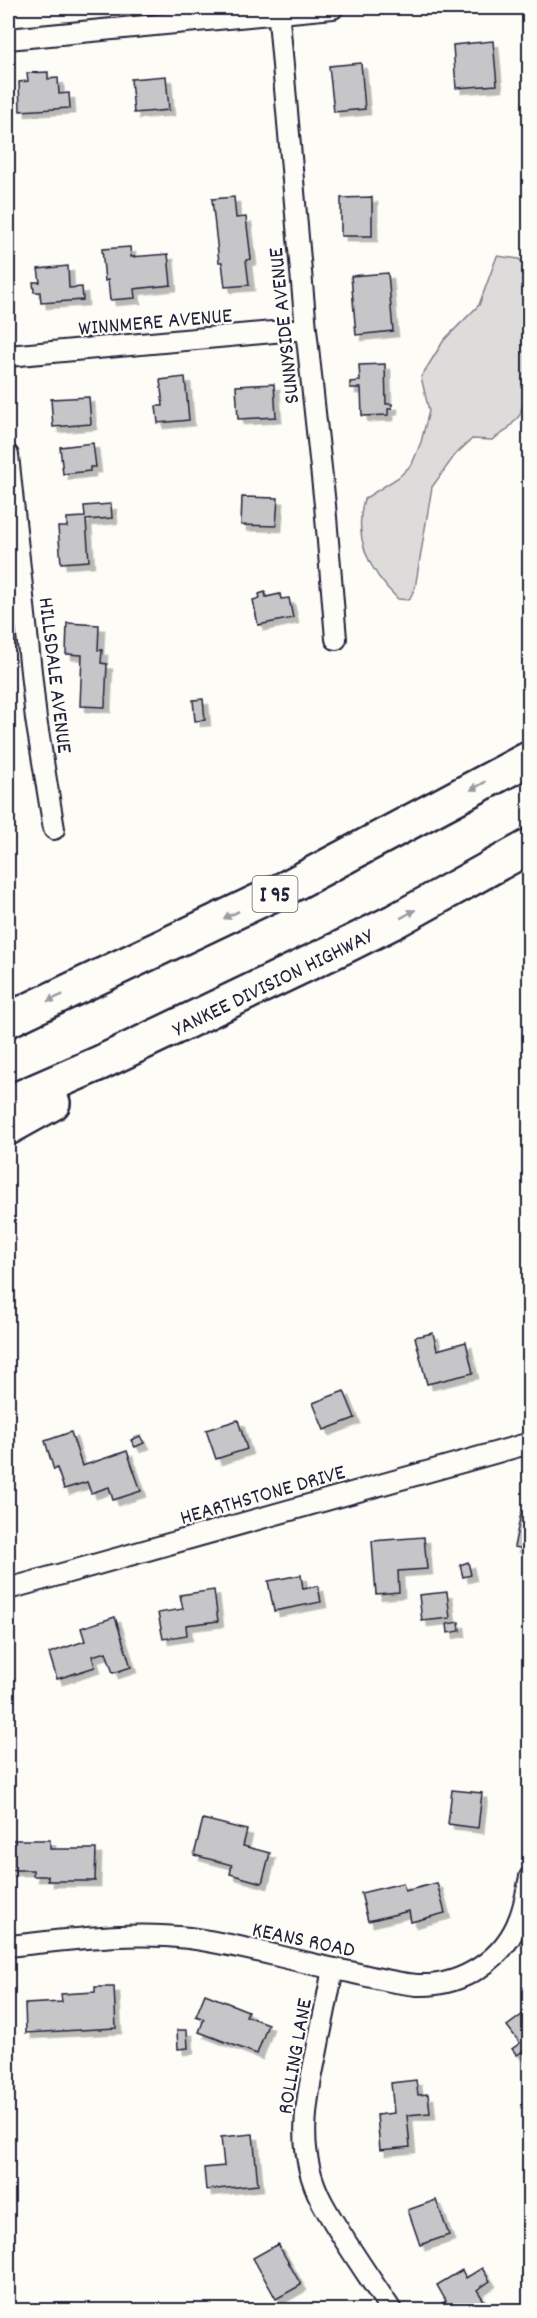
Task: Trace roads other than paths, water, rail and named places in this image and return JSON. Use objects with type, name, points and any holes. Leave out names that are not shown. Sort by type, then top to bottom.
[{"type":"highway","name":"I 95","points":[[10,1018],[286,888],[530,758]]},
{"type":"highway","name":"YANKEE DIVISION HIGHWAY","points":[[8,1103],[100,1063],[395,921],[530,846]]},
{"type":"highway","points":[[8,1128],[224,1004]]},
{"type":"street","points":[[8,39],[278,10],[333,8]]},
{"type":"street","name":"SUNNYSIDE AVENUE","points":[[278,10],[336,639]]},
{"type":"street","name":"WINNMERE AVENUE","points":[[8,356],[306,329]]},
{"type":"street","name":"HILLSDALE AVENUE","points":[[8,455],[36,719],[54,829]]},
{"type":"street","name":"HEARTHSTONE DRIVE","points":[[8,1589],[530,1443]]},
{"type":"street","name":"KEANS ROAD","points":[[8,1946],[131,1935],[173,1936],[417,1985],[450,1981],[465,1976],[493,1958],[513,1932],[520,1917],[530,1877]]},
{"type":"street","name":"ROLLING LANE","points":[[333,1969],[306,2104],[304,2133],[313,2179],[322,2202],[391,2310]]}]
